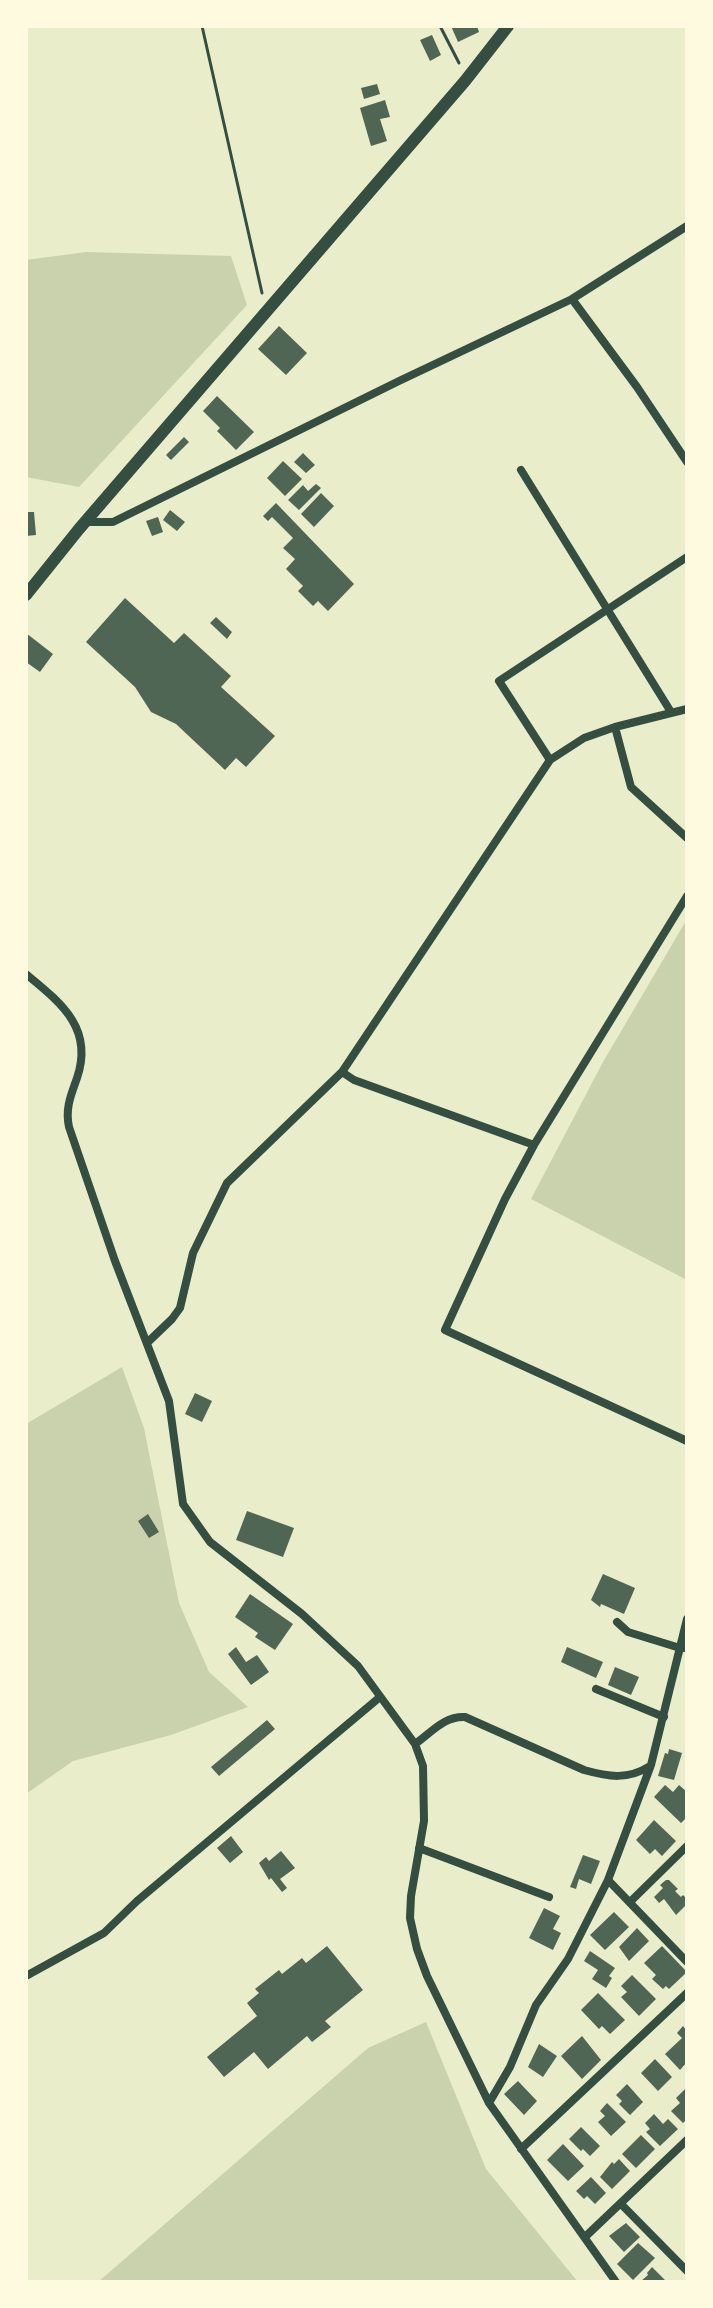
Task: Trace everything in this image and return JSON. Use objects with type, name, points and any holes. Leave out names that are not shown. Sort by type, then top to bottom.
[{"type":"street","points":[[26,595],[508,26]]},
{"type":"street","points":[[86,522],[113,522],[572,299],[687,226]]},
{"type":"street","points":[[572,299],[687,462]]},
{"type":"street","points":[[521,470],[671,712]]},
{"type":"street","points":[[550,760],[499,681],[687,557]]},
{"type":"street","points":[[148,1342],[180,1308],[193,1253],[227,1183],[342,1072],[550,760],[584,738],[687,709]]},
{"type":"street","points":[[615,727],[631,787],[687,838]]},
{"type":"street","points":[[687,896],[534,1145],[505,1199],[445,1330],[687,1441]]},
{"type":"street","points":[[26,974],[69,1014],[79,1030],[83,1051],[68,1101],[69,1127],[115,1261],[169,1401],[183,1504],[210,1542],[332,1640],[358,1666],[415,1744],[423,1766],[425,1795],[424,1821],[411,1896],[410,1918],[417,1949],[441,2008],[489,2103],[616,2282]]},
{"type":"street","points":[[342,1072],[354,1080],[534,1145]]},
{"type":"street","points":[[489,2103],[510,2067],[536,2005],[568,1959],[608,1880],[651,1765],[683,1648],[687,1619]]},
{"type":"street","points":[[617,1622],[628,1632],[683,1648]]},
{"type":"street","points":[[596,1689],[664,1717]]},
{"type":"street","points":[[26,1976],[104,1933],[137,1901],[380,1697]]},
{"type":"street","points":[[415,1744],[443,1721],[465,1717],[601,1775],[628,1777],[651,1765]]},
{"type":"street","points":[[630,1902],[687,1846]]},
{"type":"street","points":[[419,1848],[549,1897]]},
{"type":"street","points":[[608,1880],[687,1962]]},
{"type":"street","points":[[521,2149],[687,1993]]},
{"type":"street","points":[[585,2237],[687,2140]]},
{"type":"street","points":[[621,2204],[687,2271]]},
{"type":"path","points":[[202,26],[259,290],[272,305]]},
{"type":"path","points":[[440,26],[457,60],[469,75]]},
{"type":"green space","points":[[86,252],[231,256],[247,305],[79,487],[26,477],[26,260]]},
{"type":"green space","points":[[687,919],[687,1280],[531,1199],[603,1062]]},
{"type":"green space","points":[[122,1367],[144,1428],[179,1603],[209,1672],[248,1707],[171,1735],[73,1761],[26,1794],[26,1424]]},
{"type":"green space","points":[[426,2022],[486,2169],[578,2282],[98,2282],[368,2048]]},
{"type":"building","points":[[451,26],[477,26],[479,32],[458,42]]},
{"type":"building","points":[[432,35],[441,55],[430,61],[420,40]]},
{"type":"building","points":[[377,84],[380,94],[364,99],[361,88]]},
{"type":"building","points":[[385,100],[390,117],[380,119],[387,141],[371,146],[360,108]]},
{"type":"building","points":[[279,326],[307,353],[286,375],[258,349]]},
{"type":"building","points":[[217,396],[254,432],[236,450],[203,411]]},
{"type":"building","points":[[184,437],[189,442],[171,460],[166,455]]},
{"type":"building","points":[[303,453],[315,465],[306,473],[294,462]]},
{"type":"building","points":[[283,461],[302,479],[285,496],[267,478]]},
{"type":"building","points":[[316,484],[321,488],[299,510],[288,500],[303,485],[308,491]]},
{"type":"building","points":[[321,493],[334,506],[314,527],[301,514]]},
{"type":"building","points":[[276,503],[354,584],[328,611],[318,601],[313,606],[298,591],[303,586],[286,569],[295,559],[283,548],[293,538],[272,517],[268,521],[263,516]]},
{"type":"building","points":[[170,510],[185,522],[177,531],[163,520]]},
{"type":"building","points":[[26,512],[34,512],[36,535],[26,536]]},
{"type":"building","points":[[158,517],[163,532],[152,536],[146,521]]},
{"type":"building","points":[[125,598],[174,643],[184,633],[231,676],[221,687],[275,736],[246,767],[236,758],[225,770],[176,724],[151,712],[135,687],[86,642]]},
{"type":"building","points":[[216,617],[232,632],[227,639],[210,623]]},
{"type":"building","points":[[26,633],[53,654],[40,672],[26,662]]},
{"type":"building","points":[[195,1393],[212,1401],[202,1422],[185,1414]]},
{"type":"building","points":[[247,1511],[294,1528],[283,1557],[236,1540]]},
{"type":"building","points":[[148,1514],[159,1532],[149,1538],[138,1521]]},
{"type":"building","points":[[603,1574],[635,1588],[624,1614],[601,1604],[600,1607],[591,1600]]},
{"type":"building","points":[[250,1594],[293,1624],[275,1650],[255,1637],[258,1633],[235,1617]]},
{"type":"building","points":[[236,1647],[246,1662],[257,1655],[269,1672],[251,1685],[228,1654]]},
{"type":"building","points":[[567,1647],[603,1662],[596,1678],[561,1662]]},
{"type":"building","points":[[615,1667],[639,1677],[631,1695],[608,1685]]},
{"type":"building","points":[[267,1720],[275,1729],[219,1776],[211,1767]]},
{"type":"building","points":[[669,1749],[682,1753],[674,1780],[658,1776]]},
{"type":"building","points":[[665,1785],[673,1792],[679,1785],[687,1792],[687,1817],[681,1823],[654,1797]]},
{"type":"building","points":[[654,1820],[676,1841],[662,1856],[655,1849],[650,1854],[636,1840]]},
{"type":"building","points":[[231,1836],[243,1852],[230,1863],[217,1848]]},
{"type":"building","points":[[281,1851],[295,1868],[280,1879],[287,1888],[282,1892],[271,1878],[269,1880],[259,1863],[266,1857],[269,1861]]},
{"type":"building","points":[[583,1855],[600,1861],[591,1884],[579,1879],[576,1889],[570,1887]]},
{"type":"building","points":[[666,1880],[678,1889],[675,1891],[681,1897],[683,1895],[687,1899],[687,1904],[676,1915],[664,1899],[659,1903],[654,1897]]},
{"type":"building","points":[[544,1908],[560,1916],[553,1929],[561,1933],[553,1950],[529,1938]]},
{"type":"building","points":[[614,1912],[629,1927],[605,1950],[590,1935]]},
{"type":"building","points":[[637,1928],[649,1941],[629,1961],[619,1947]]},
{"type":"building","points":[[327,1946],[363,1990],[325,2021],[331,2027],[312,2042],[307,2036],[268,2069],[254,2052],[224,2077],[207,2057],[257,2016],[247,2003],[259,1993],[255,1989],[279,1970],[282,1974],[302,1958],[306,1963]]},
{"type":"building","points":[[662,1946],[687,1972],[669,1989],[666,1986],[663,1989],[652,1979],[656,1975],[644,1963]]},
{"type":"building","points":[[590,1951],[615,1968],[606,1988],[592,1979],[598,1970],[584,1961]]},
{"type":"building","points":[[632,1975],[656,1999],[639,2016],[621,1997],[627,1992],[621,1986]]},
{"type":"building","points":[[598,1993],[625,2020],[610,2034],[602,2026],[599,2029],[581,2010]]},
{"type":"building","points":[[683,2026],[687,2031],[687,2062],[680,2070],[665,2054],[682,2038],[677,2033]]},
{"type":"building","points":[[582,2036],[601,2060],[582,2079],[561,2056]]},
{"type":"building","points":[[539,2044],[557,2056],[543,2077],[528,2067]]},
{"type":"building","points":[[655,2059],[672,2077],[658,2091],[641,2073]]},
{"type":"building","points":[[518,2081],[537,2101],[524,2115],[504,2094]]},
{"type":"building","points":[[627,2084],[643,2102],[630,2115],[619,2104],[622,2101],[616,2095]]},
{"type":"building","points":[[687,2087],[687,2119],[683,2123],[671,2111],[680,2103],[676,2098]]},
{"type":"building","points":[[607,2103],[626,2122],[611,2136],[598,2122],[605,2116],[600,2111]]},
{"type":"building","points":[[654,2114],[663,2124],[668,2119],[678,2129],[660,2146],[646,2132],[650,2129],[645,2123]]},
{"type":"building","points":[[581,2127],[600,2146],[590,2156],[569,2139]]},
{"type":"building","points":[[641,2135],[655,2149],[636,2168],[622,2154]]},
{"type":"building","points":[[563,2144],[584,2166],[568,2181],[547,2160]]},
{"type":"building","points":[[619,2159],[630,2171],[612,2189],[600,2177],[612,2162],[614,2164]]},
{"type":"building","points":[[591,2177],[606,2193],[595,2204],[576,2191]]},
{"type":"building","points":[[626,2223],[640,2237],[624,2252],[609,2236]]},
{"type":"building","points":[[638,2243],[655,2258],[633,2280],[617,2264]]},
{"type":"building","points":[[652,2267],[665,2280],[640,2282],[648,2275]]}]
